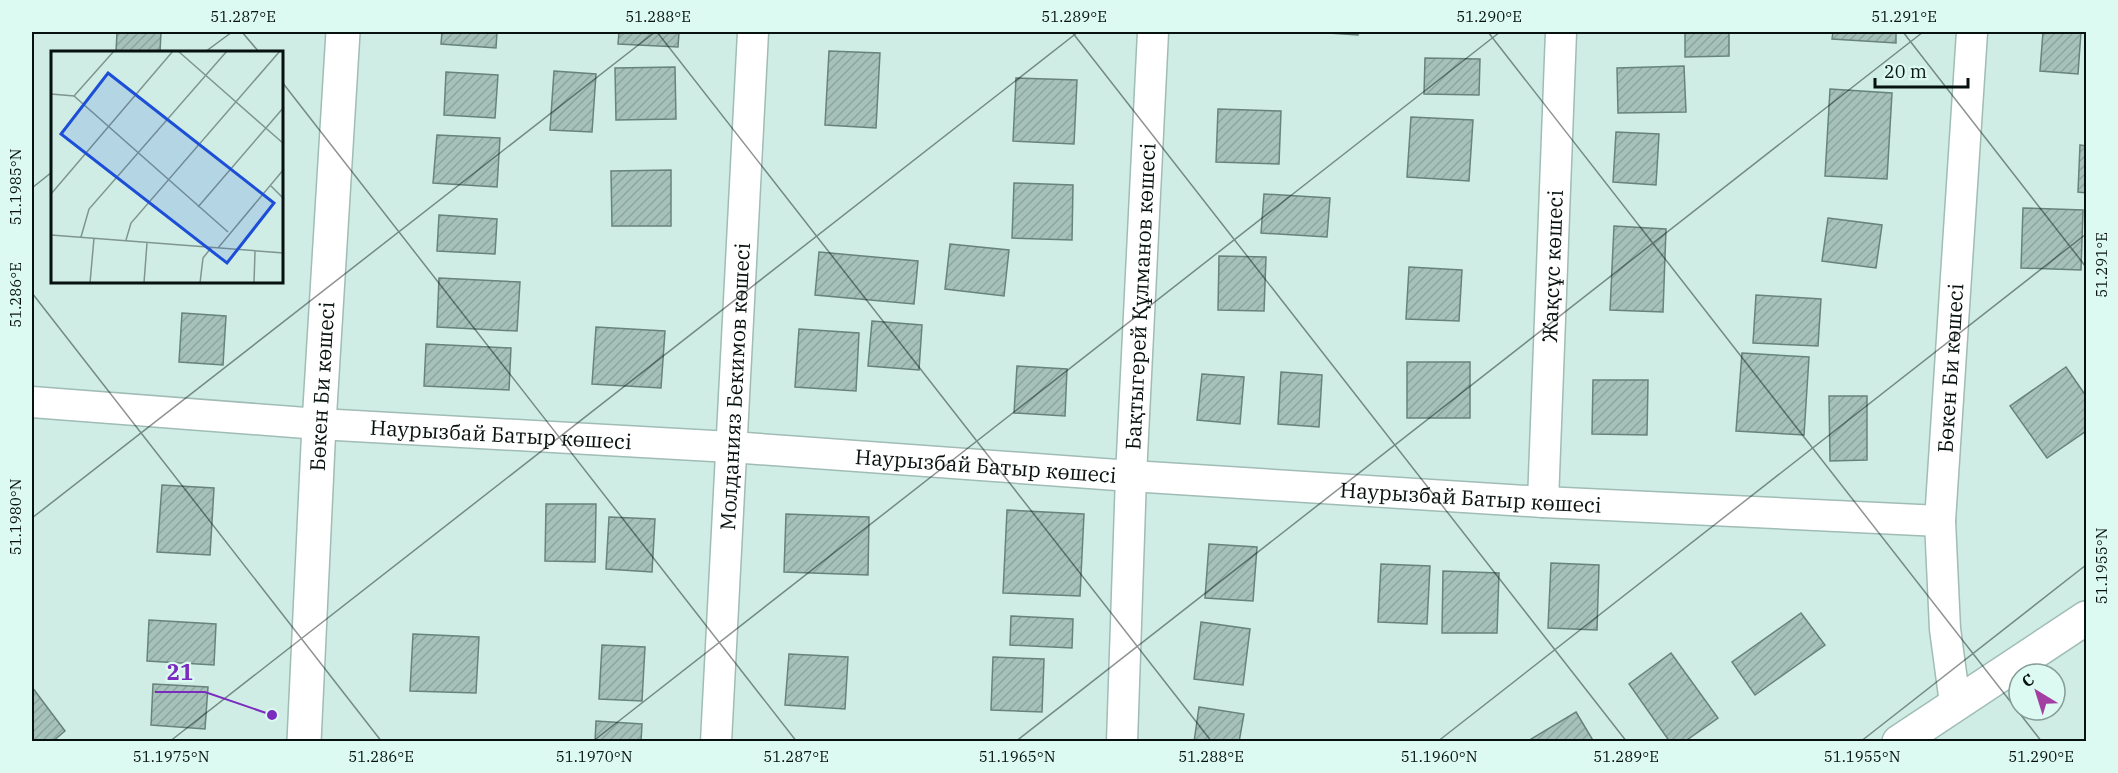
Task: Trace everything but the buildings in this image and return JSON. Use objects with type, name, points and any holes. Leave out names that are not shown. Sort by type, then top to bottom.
[{"type":"street","name":"Бөкен Би көшесі","points":[[304,741],[319,424],[343,32]]},
{"type":"street","name":"Молданияз Бекимов көшесі","points":[[716,741],[753,32]]},
{"type":"street","name":"Бақтыгерей Құлманов көшесі","points":[[1122,741],[1131,476],[1154,32]]},
{"type":"street","name":"Жақсұс көшесі","points":[[1543,502],[1561,32]]},
{"type":"street","name":"Бөкен Би көшесі","points":[[1955,703],[1945,629],[1940,521],[1972,32]]},
{"type":"street","name":"Наурызбай Батыр көшесі","points":[[32,402],[319,424],[730,447],[1131,476],[1543,502],[1940,521]]},
{"type":"street","points":[[1899,741],[2086,618]]},
{"type":"place","name":"21","points":[[272,715]]}]
